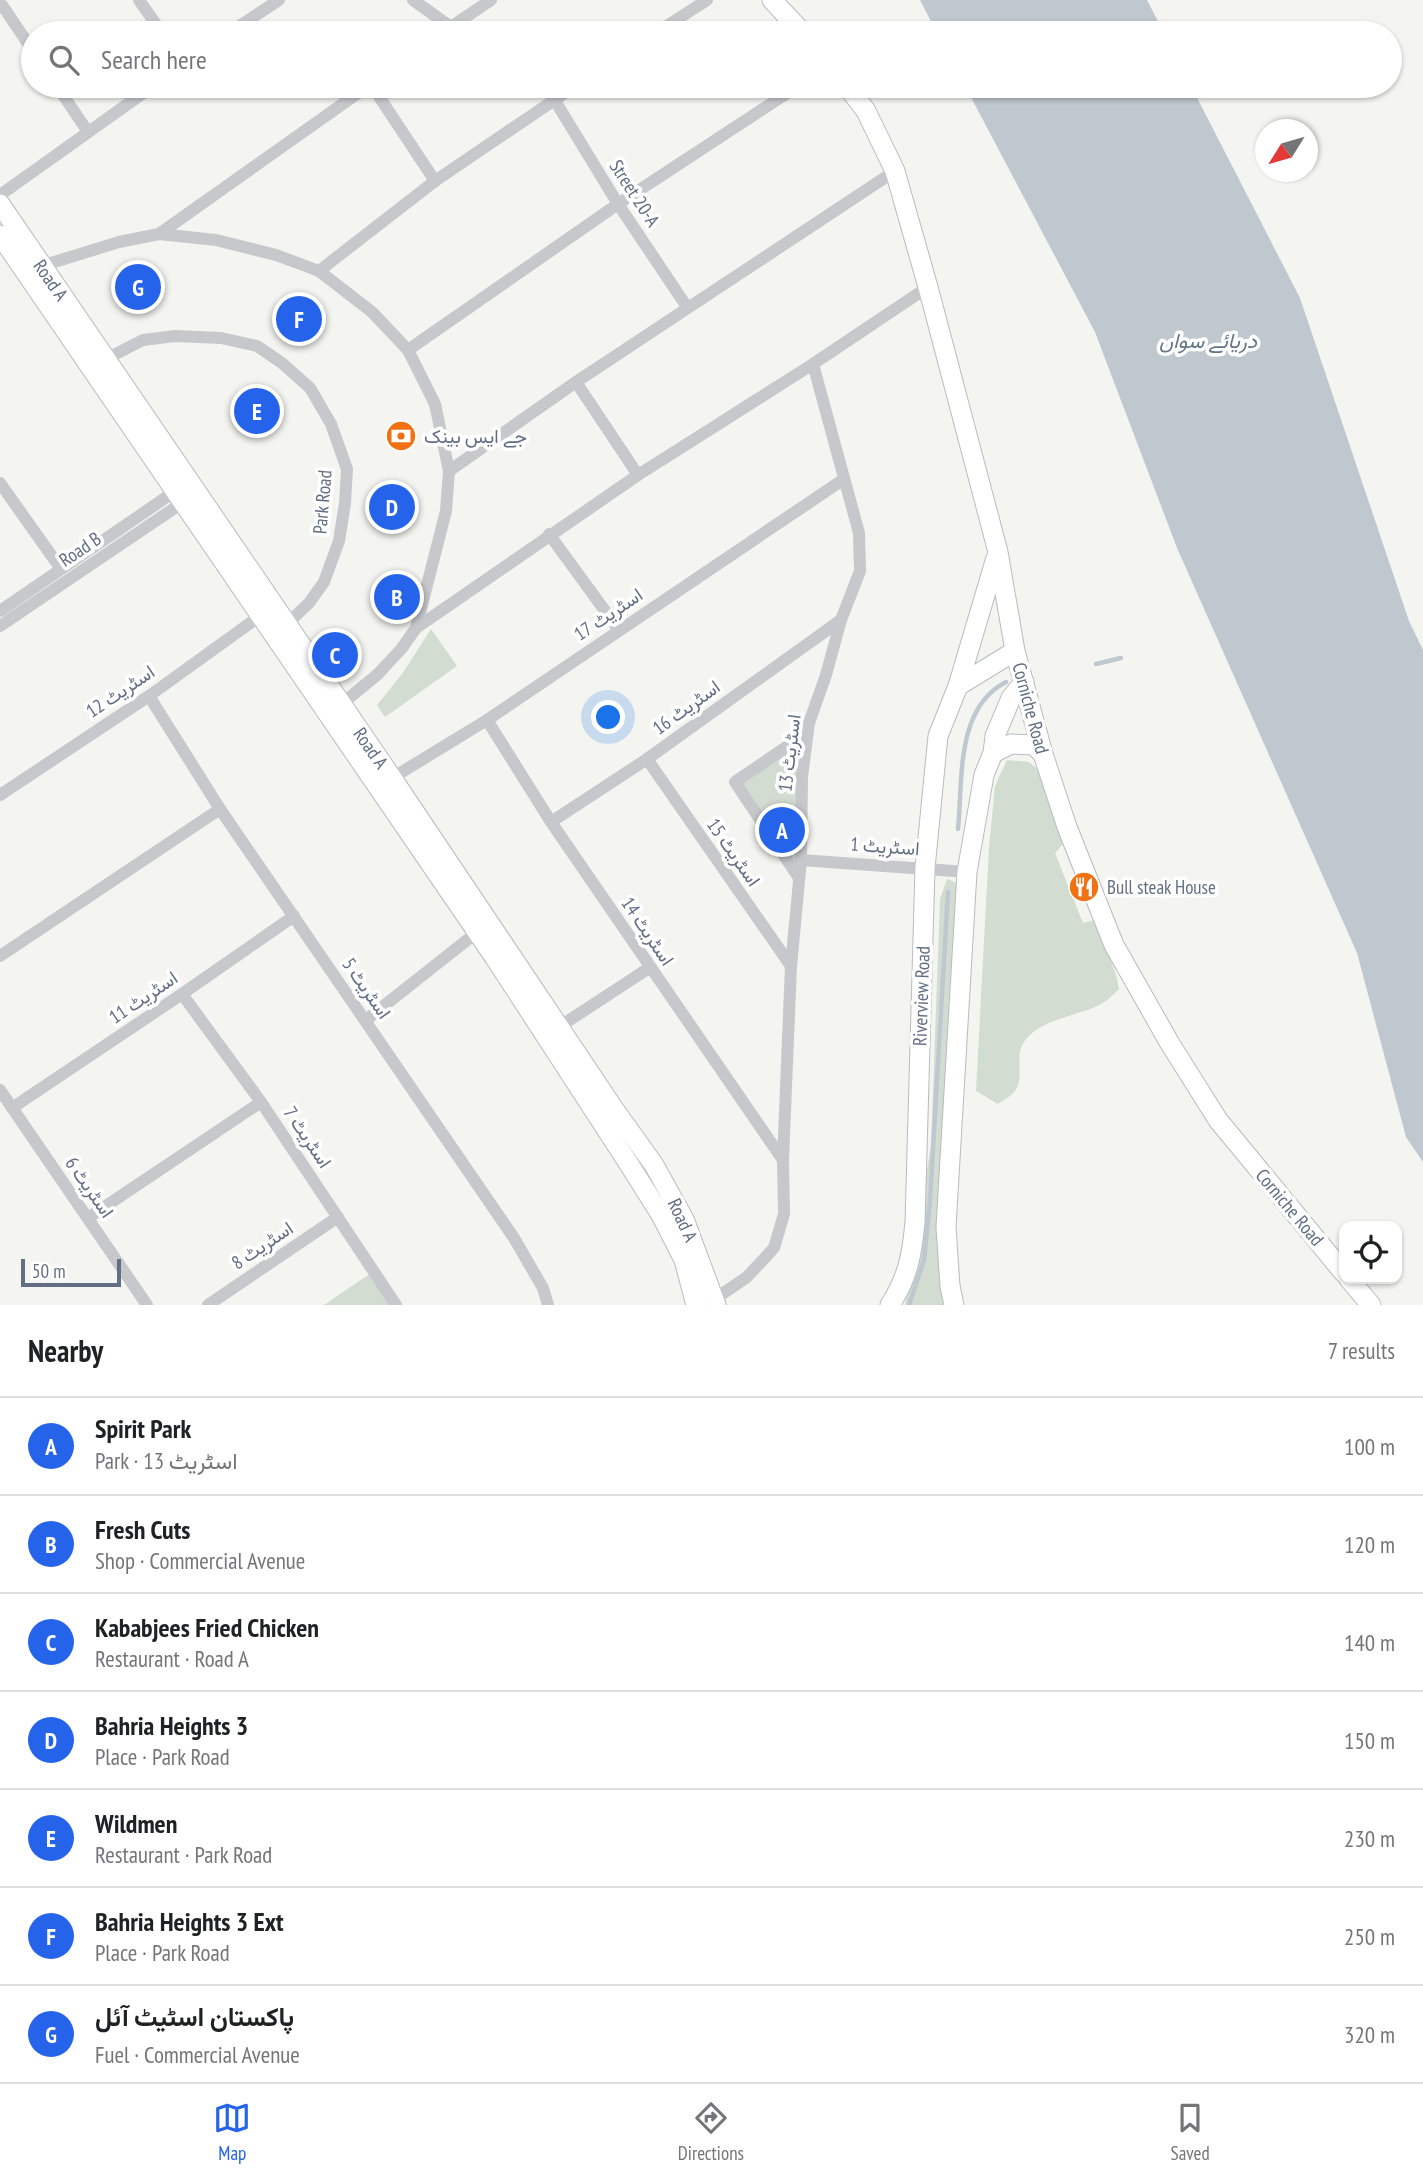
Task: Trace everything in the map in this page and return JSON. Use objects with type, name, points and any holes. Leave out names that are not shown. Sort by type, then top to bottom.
[{"type":"street","points":[[139,0],[154,21]]},
{"type":"street","points":[[247,21],[279,0]]},
{"type":"street","points":[[413,0],[436,21]]},
{"type":"street","points":[[460,21],[491,0]]},
{"type":"street","points":[[675,21],[707,0]]},
{"type":"street","points":[[772,0],[792,21]]},
{"type":"street","points":[[0,2],[21,33]]},
{"type":"street","points":[[65,98],[88,132]]},
{"type":"street","points":[[0,195],[136,98]]},
{"type":"street","points":[[159,234],[353,98]]},
{"type":"street","points":[[378,98],[435,181]]},
{"type":"street","points":[[408,350],[618,204],[780,98]]},
{"type":"street","name":"Corniche Road","points":[[856,98],[866,111],[895,171],[998,552],[1015,651],[1043,754],[1067,827],[1114,945],[1163,1032],[1218,1120],[1339,1267]]},
{"type":"street","points":[[318,271],[435,181],[554,99]]},
{"type":"street","name":"Street 20-A","points":[[554,99],[618,204],[687,307]]},
{"type":"street","points":[[449,471],[687,307],[895,171]]},
{"type":"street","name":"Road A","points":[[0,204],[33,269],[178,497],[260,616],[334,711],[392,778],[654,1165],[684,1219],[716,1302]]},
{"type":"street","points":[[33,269],[119,242],[159,234],[216,240],[276,254],[318,271],[372,312],[408,350],[435,404],[449,471],[446,511],[416,628]]},
{"type":"street","name":"Road A","points":[[0,235],[33,269],[106,359],[286,625],[334,711],[661,1215],[684,1260],[696,1305]]},
{"type":"street","points":[[334,711],[378,674],[416,628],[549,534],[928,287]]},
{"type":"street","name":"Park Road","points":[[106,359],[143,340],[175,336],[221,338],[257,346],[282,363],[310,388],[331,424],[346,469],[345,503],[339,541],[324,582],[309,603],[286,625]]},
{"type":"street","name":"اسٹریٹ 13","points":[[716,1302],[747,1277],[774,1248],[784,1214],[783,1160],[791,966],[801,860],[803,777],[808,723],[841,620],[860,571],[859,533],[813,364]]},
{"type":"street","points":[[576,382],[638,475]]},
{"type":"street","name":"اسٹریٹ 17","points":[[392,778],[487,720],[845,479]]},
{"type":"street","points":[[0,483],[61,569]]},
{"type":"street","name":"Road B","points":[[0,611],[61,569],[178,497]]},
{"type":"street","name":"Road B","points":[[0,626],[178,497]]},
{"type":"street","points":[[549,534],[618,630]]},
{"type":"street","name":"Riverview Road","points":[[890,1305],[903,1285],[912,1256],[915,1222],[925,868],[938,736],[958,686],[998,552]]},
{"type":"street","name":"اسٹریٹ 12","points":[[0,795],[149,696],[260,616]]},
{"type":"street","name":"اسٹریٹ 16","points":[[551,822],[646,759],[841,620]]},
{"type":"street","points":[[958,686],[1015,651]]},
{"type":"street","name":"Riverview Road","points":[[954,1305],[946,1227],[967,872],[984,775],[993,753],[995,736],[1011,698],[1024,682]]},
{"type":"street","name":"اسٹریٹ 5","points":[[149,696],[220,809],[514,1238],[543,1288],[548,1305]]},
{"type":"street","name":"اسٹریٹ 14","points":[[487,720],[551,822],[649,968],[783,1160]]},
{"type":"street","points":[[799,878],[735,782],[807,733]]},
{"type":"street","points":[[993,753],[1011,744],[1034,745],[1043,754]]},
{"type":"street","name":"اسٹریٹ 15","points":[[646,759],[791,966]]},
{"type":"street","points":[[0,956],[220,809]]},
{"type":"street","name":"اسٹریٹ 1","points":[[801,860],[967,872]]},
{"type":"street","name":"اسٹریٹ 11","points":[[12,1108],[294,916]]},
{"type":"street","points":[[366,1020],[476,933]]},
{"type":"street","points":[[559,1027],[649,968]]},
{"type":"street","name":"اسٹریٹ 7","points":[[182,994],[261,1102],[396,1305]]},
{"type":"street","name":"اسٹریٹ 6","points":[[0,1090],[147,1305]]},
{"type":"street","points":[[88,1218],[261,1102]]},
{"type":"street","name":"اسٹریٹ 8","points":[[208,1305],[338,1217]]},
{"type":"street","points":[[1353,1284],[1371,1305]]},
{"type":"shaded area","points":[[431,629],[457,666],[385,717],[377,705],[402,674]]},
{"type":"shaded area","points":[[799,741],[797,874],[737,786]]},
{"type":"shaded area","points":[[1007,760],[1029,762],[1045,776],[1063,844],[1055,853],[1083,923],[1094,920],[1112,963],[1119,989],[1100,1005],[1038,1028],[1030,1035],[1021,1048],[1018,1085],[1012,1095],[998,1104],[976,1091],[989,847],[995,786]]},
{"type":"shaded area","points":[[947,879],[957,883],[949,1305],[905,1305],[931,1146],[940,899]]},
{"type":"shaded area","points":[[371,1273],[392,1305],[324,1305]]},
{"type":"water","points":[[920,0],[1147,0],[1158,21],[931,21]]},
{"type":"water","name":"دریائے سواں","points":[[971,98],[1197,98],[1300,298],[1409,621],[1423,650],[1423,1162],[1406,1137],[1357,953],[1177,548],[1095,332]]},
{"type":"waterway","points":[[1096,664],[1121,658]]},
{"type":"waterway","points":[[958,829],[962,768],[970,727],[978,709],[990,694],[1006,682]]},
{"type":"waterway","points":[[909,1305],[924,1260],[930,1200],[948,892]]},
{"type":"place","name":"پاکستان اسٹیٹ آئل","points":[[138,287]]},
{"type":"place","name":"Bahria Heights 3 Ext","points":[[299,319]]},
{"type":"place","name":"Wildmen","points":[[257,411]]},
{"type":"place","name":"جے ایس بینک","points":[[401,436]]},
{"type":"place","name":"Bahria Heights 3","points":[[392,507]]},
{"type":"place","name":"Fresh Cuts","points":[[397,597]]},
{"type":"place","name":"Kababjees Fried Chicken","points":[[335,655]]},
{"type":"place","name":"Spirit Park","points":[[782,830]]},
{"type":"place","name":"Bull steak House","points":[[1084,887]]}]
